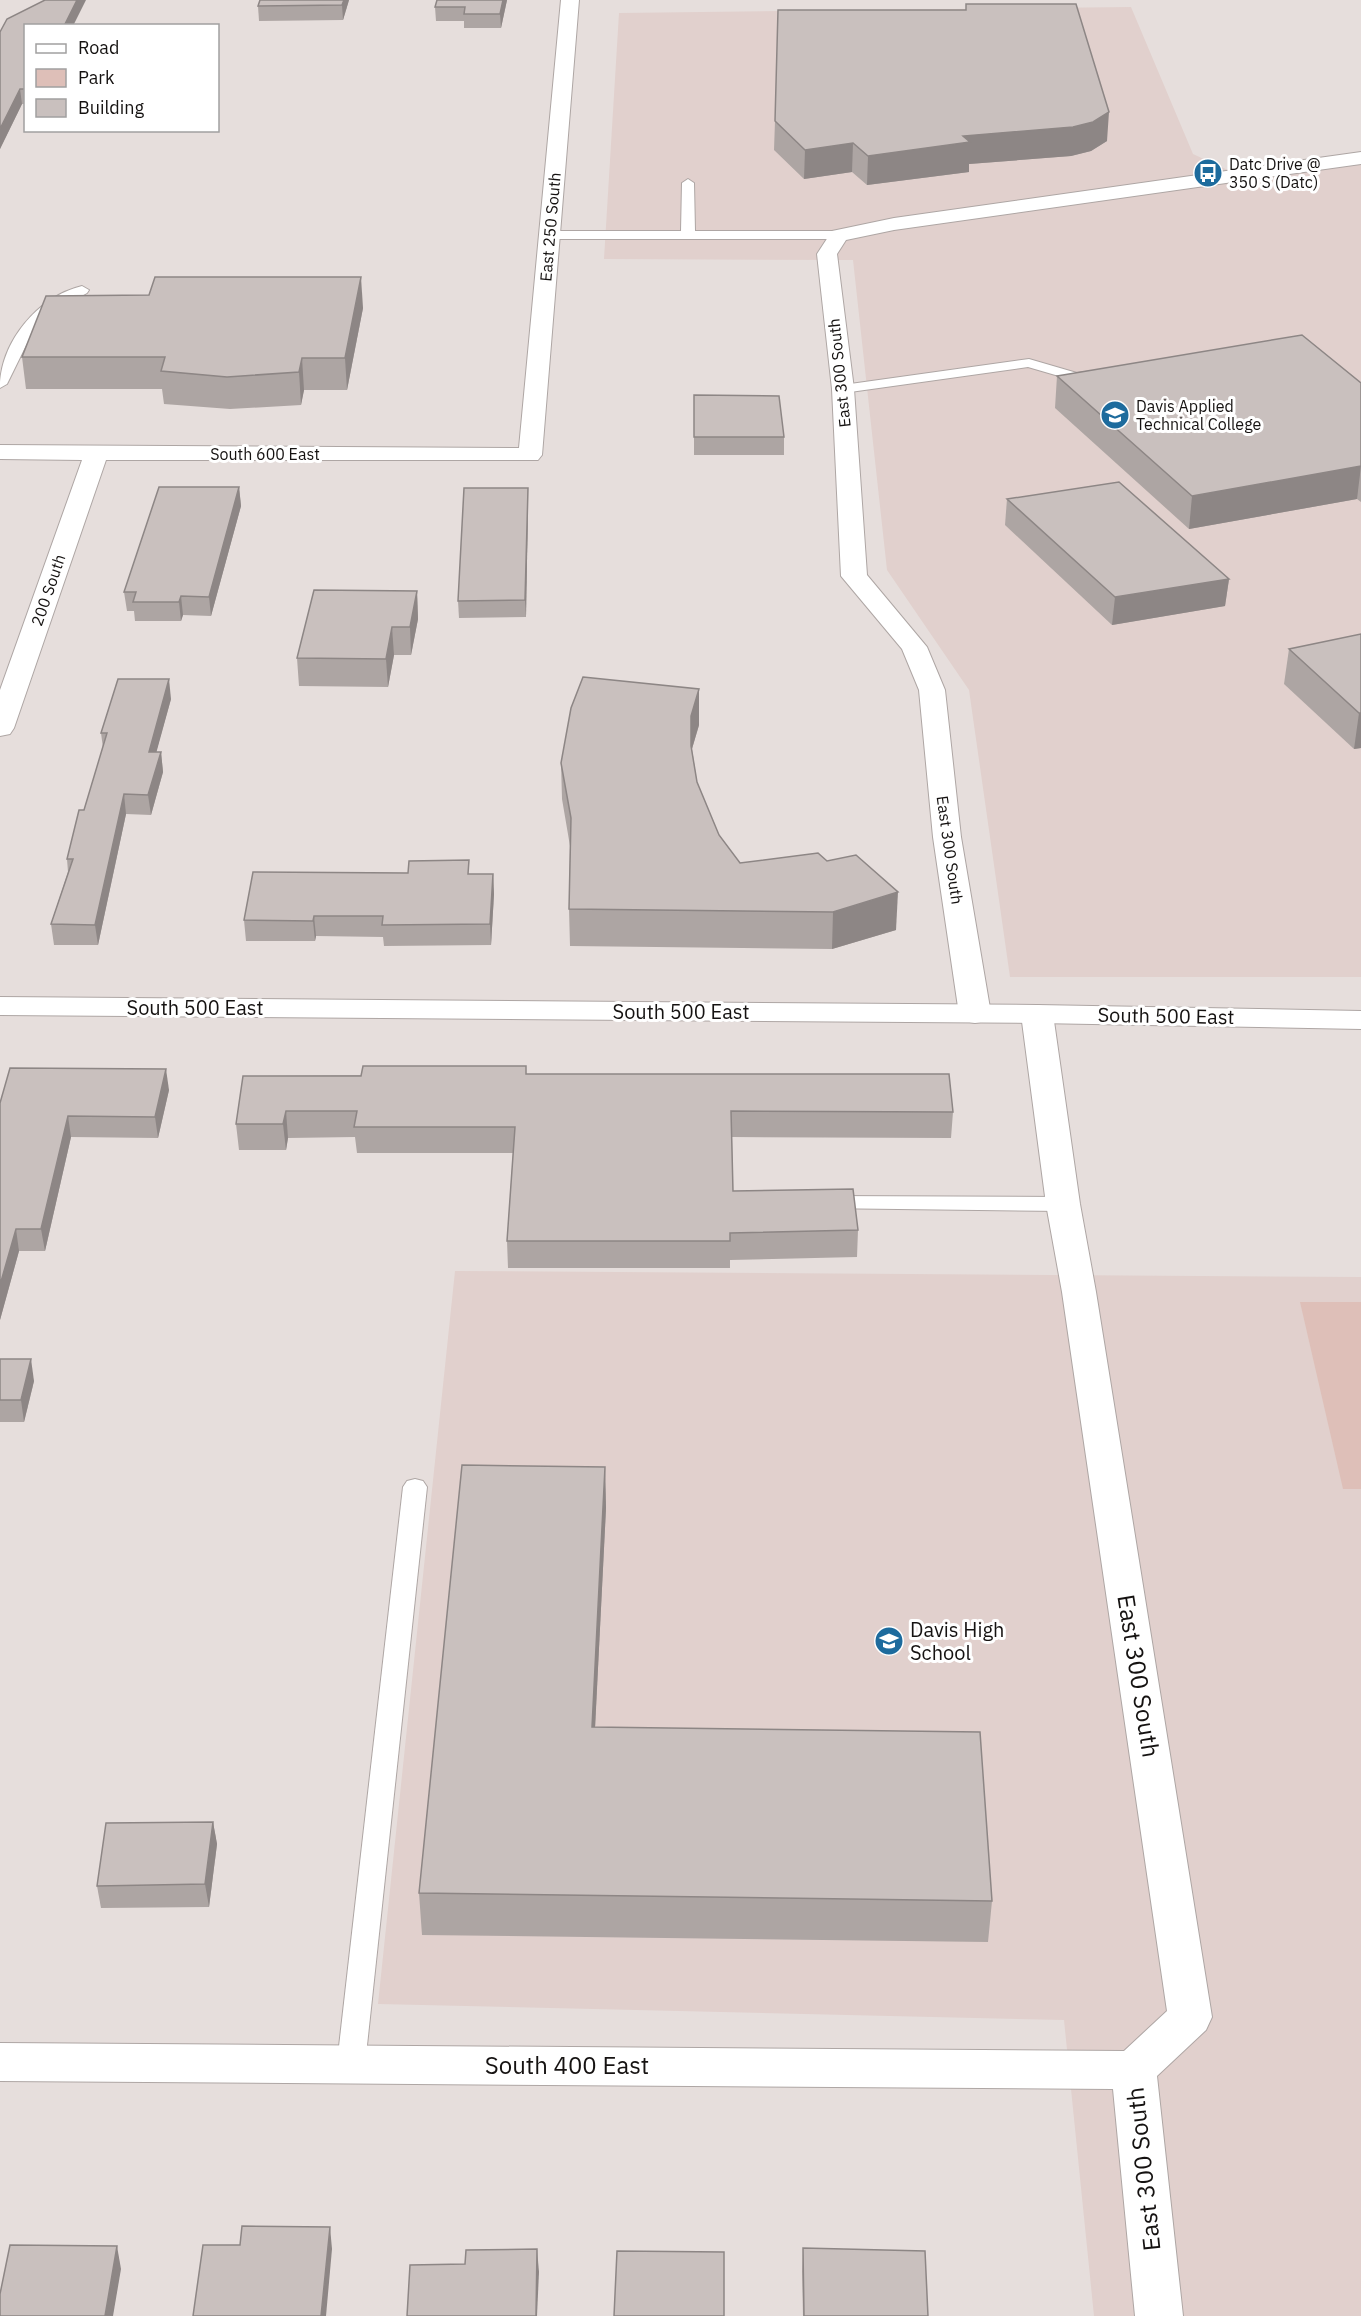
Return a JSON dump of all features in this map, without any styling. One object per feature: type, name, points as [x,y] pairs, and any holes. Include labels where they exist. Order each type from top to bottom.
[{"type":"street","name":"East 250 South","points":[[530,455],[570,0]]},
{"type":"street","points":[[838,235],[912,221],[1361,158]]},
{"type":"street","name":"East 300 South","points":[[838,235],[827,254],[843,389],[854,576],[914,647],[932,690],[947,837],[975,1014]]},
{"type":"street","name":"South 600 East","points":[[0,452],[530,455]]},
{"type":"street","name":"200 South","points":[[0,728],[96,453]]},
{"type":"street","name":"South 500 East","points":[[0,1006],[1037,1014],[1361,1020]]},
{"type":"street","name":"East 300 South","points":[[1037,1014],[1063,1204],[1079,1292],[1190,2017],[1134,2070],[1159,2316]]},
{"type":"street","name":"South 400 East","points":[[0,2062],[1134,2070]]},
{"type":"lane","points":[[688,183],[688,235]]},
{"type":"lane","points":[[550,235],[838,235]]},
{"type":"lane","points":[[0,384],[30,323],[41,313],[82,290]]},
{"type":"lane","points":[[843,389],[1000,365],[1029,363],[1076,377],[1110,372]]},
{"type":"lane","points":[[805,1203],[1063,1204]]},
{"type":"lane","points":[[351,2064],[414,1487]]},
{"type":"shaded area","name":"Davis Applied Technical College","points":[[1131,7],[1193,154],[1245,178],[1361,162],[1361,977],[1010,977],[969,690],[887,570],[853,260],[604,259],[619,13]]},
{"type":"shaded area","name":"Davis High School","points":[[455,1271],[1361,1277],[1361,2316],[1094,2316],[1064,2020],[378,2004]]},
{"type":"green space","points":[[1300,1302],[1361,1302],[1361,1489],[1343,1489]]},
{"type":"building","points":[[45,0],[77,0],[65,24],[24,24],[24,89],[20,89],[0,129],[0,32],[7,19]]},
{"type":"building","points":[[260,0],[344,0],[342,5],[258,6]]},
{"type":"building","points":[[437,0],[503,0],[500,14],[464,14],[465,7],[435,7]]},
{"type":"building","points":[[966,4],[1076,4],[1109,112],[1093,122],[1073,127],[963,136],[970,142],[868,156],[853,143],[805,150],[775,121],[778,10],[966,10]]},
{"type":"building","points":[[155,277],[361,277],[345,358],[302,358],[299,372],[227,377],[161,371],[165,357],[22,357],[46,296],[149,295]]},
{"type":"building","points":[[1302,335],[1361,383],[1361,466],[1192,496],[1057,376]]},
{"type":"building","points":[[694,395],[779,396],[784,437],[694,437]]},
{"type":"building","points":[[1119,482],[1229,579],[1115,597],[1007,499]]},
{"type":"building","points":[[159,487],[239,487],[209,597],[181,596],[179,602],[133,602],[136,592],[124,592]]},
{"type":"building","points":[[464,488],[528,488],[525,600],[458,601]]},
{"type":"building","points":[[314,590],[417,591],[410,627],[392,627],[386,659],[297,658]]},
{"type":"building","points":[[1361,634],[1361,713],[1359,713],[1289,649]]},
{"type":"building","points":[[583,677],[699,689],[691,716],[691,746],[697,782],[719,835],[740,863],[818,853],[827,861],[856,855],[898,892],[833,912],[569,909],[571,818],[561,763],[571,708]]},
{"type":"building","points":[[118,679],[169,679],[149,752],[161,752],[148,795],[124,794],[95,925],[51,924],[73,859],[67,859],[79,810],[84,810],[107,733],[101,733]]},
{"type":"building","points":[[469,860],[468,874],[493,874],[490,924],[382,925],[383,916],[314,916],[313,921],[244,920],[253,872],[408,873],[409,861]]},
{"type":"building","points":[[363,1066],[526,1066],[526,1074],[949,1074],[953,1112],[731,1111],[733,1191],[853,1189],[858,1230],[730,1233],[730,1241],[507,1241],[515,1127],[354,1127],[357,1111],[286,1111],[283,1124],[236,1124],[243,1076],[361,1076]]},
{"type":"building","points":[[10,1068],[166,1069],[155,1117],[68,1116],[41,1229],[16,1229],[0,1285],[0,1103]]},
{"type":"building","points":[[0,1359],[31,1359],[21,1400],[0,1400]]},
{"type":"building","points":[[462,1465],[605,1467],[592,1727],[980,1732],[992,1901],[419,1893]]},
{"type":"building","points":[[213,1822],[205,1884],[97,1886],[106,1823]]},
{"type":"building","points":[[242,2226],[330,2227],[321,2316],[193,2316],[203,2245],[240,2245]]},
{"type":"building","points":[[10,2245],[117,2246],[105,2316],[0,2316],[0,2294]]},
{"type":"building","points":[[803,2248],[925,2251],[928,2316],[804,2316]]},
{"type":"building","points":[[537,2249],[536,2316],[407,2316],[410,2265],[465,2264],[466,2250]]},
{"type":"building","points":[[617,2251],[724,2252],[724,2316],[614,2316]]},
{"type":"place","name":"Datc Drive @ 350 S (Datc)","points":[[1208,173]]},
{"type":"place","name":"Davis Applied Technical College","points":[[1115,415]]},
{"type":"place","name":"Davis High School","points":[[889,1641]]}]
